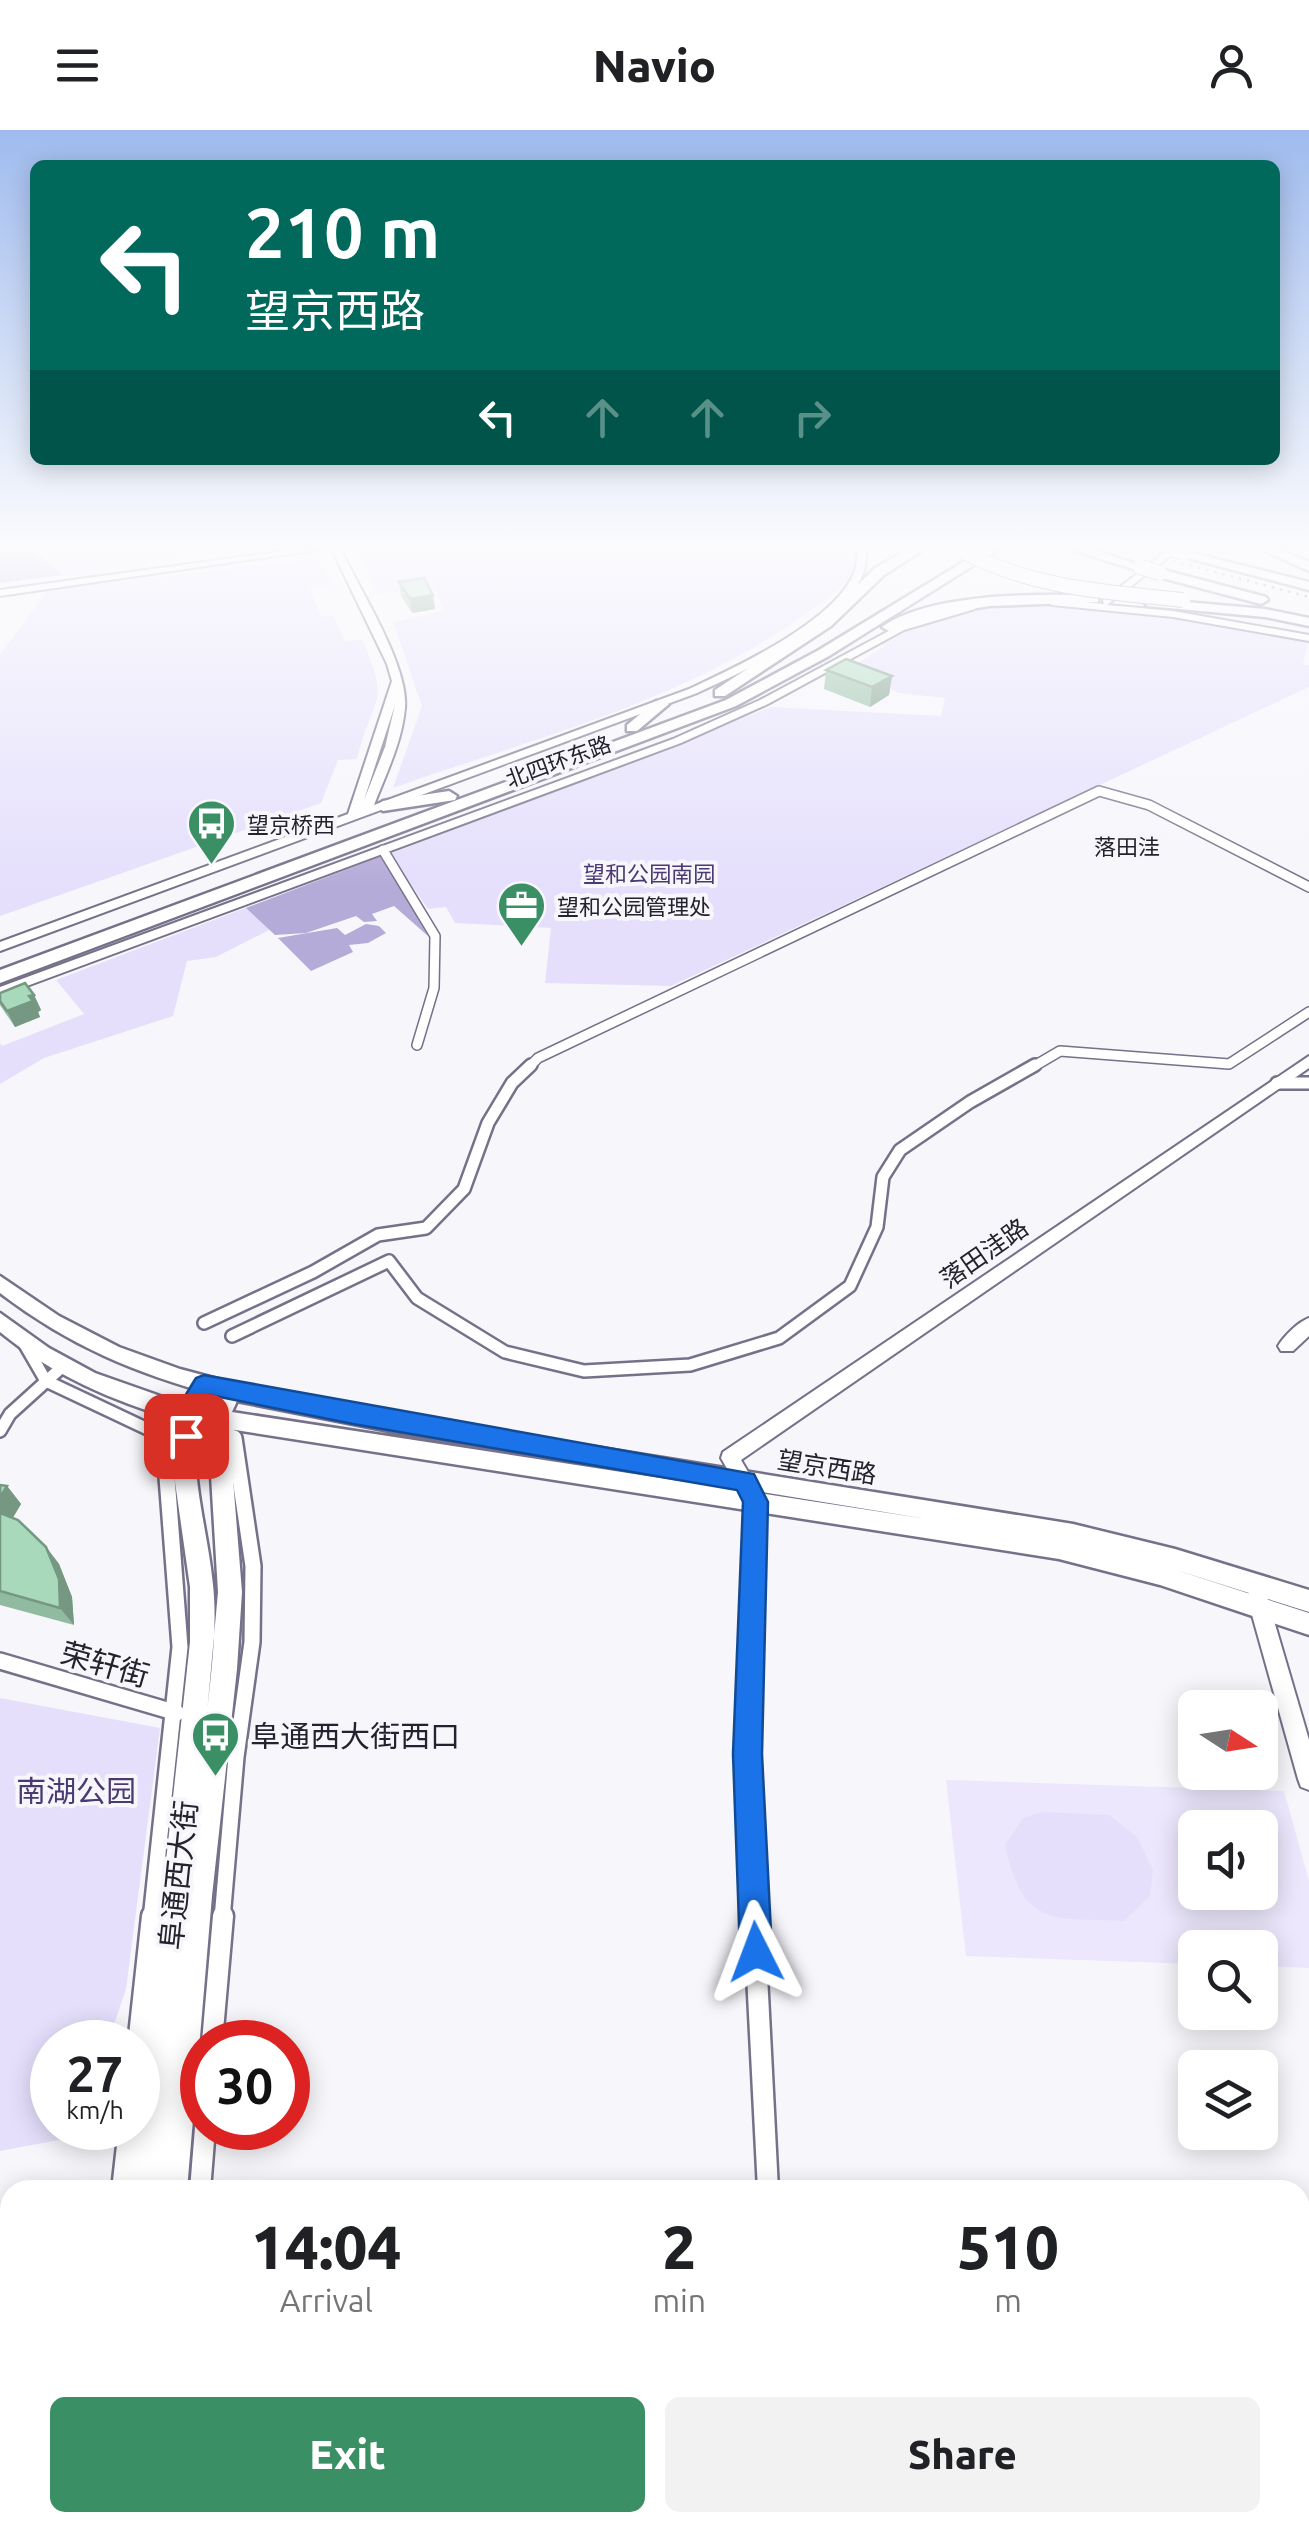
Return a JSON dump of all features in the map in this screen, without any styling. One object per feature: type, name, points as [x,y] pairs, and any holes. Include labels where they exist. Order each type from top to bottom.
[{"type":"highway","points":[[715,696],[767,662]]},
{"type":"highway","name":"北四环东路","points":[[0,961],[632,728],[715,696],[781,662]]},
{"type":"highway","name":"北四环东路","points":[[0,977],[730,703],[807,662]]},
{"type":"highway","points":[[632,728],[661,704]]},
{"type":"highway","points":[[581,760],[677,741]]},
{"type":"highway","points":[[384,806],[448,796]]},
{"type":"main road","name":"望京西路","points":[[0,1283],[24,1304],[89,1342],[204,1384],[750,1491]]},
{"type":"main road","name":"望京西路","points":[[0,1321],[54,1374],[188,1414],[1042,1528],[1180,1560],[1309,1624]]},
{"type":"main road","name":"阜通西大街","points":[[147,2180],[184,1713],[202,1642],[202,1586],[174,1443],[204,1384]]},
{"type":"main road","points":[[218,1418],[232,1391]]},
{"type":"main road","name":"阜通西大街","points":[[173,2180],[198,1896],[226,1668],[230,1592],[218,1418]]},
{"type":"main road","name":"望京西路","points":[[1257,1595],[1309,1601]]},
{"type":"street","points":[[359,815],[400,713],[401,692],[391,662]]},
{"type":"street","name":"北四环东路","points":[[0,947],[661,704],[749,662]]},
{"type":"street","name":"北四环东路","points":[[0,992],[677,741],[764,702],[837,662]]},
{"type":"street","points":[[204,1323],[313,1272],[378,1235],[426,1228],[464,1189],[488,1123],[512,1083],[538,1058],[1099,791],[1148,806],[1309,887]]},
{"type":"street","points":[[383,850],[435,936],[434,988],[417,1045]]},
{"type":"street","points":[[232,1336],[389,1262],[417,1298],[504,1352],[584,1370],[690,1364],[779,1338],[850,1286],[877,1227],[883,1177],[900,1150],[970,1102],[1060,1051],[1229,1064],[1309,1012]]},
{"type":"street","name":"落田洼路","points":[[750,1491],[730,1458],[1309,1062]]},
{"type":"street","points":[[1277,1083],[1309,1083]]},
{"type":"street","points":[[1287,1346],[1309,1325]]},
{"type":"street","points":[[0,1430],[10,1414],[54,1374],[174,1443]]},
{"type":"street","points":[[214,2020],[236,1756],[252,1642],[253,1585],[236,1440],[218,1418]]},
{"type":"street","points":[[750,1491],[748,1793],[767,2180]]},
{"type":"street","points":[[1257,1595],[1309,1779]]},
{"type":"street","name":"荣轩街","points":[[0,1661],[184,1713]]},
{"type":"street","points":[[141,2020],[184,1713]]},
{"type":"street","points":[[123,2180],[127,2150]]},
{"type":"street","points":[[201,2180],[203,2150]]},
{"type":"shaded area","points":[[382,856],[428,936],[394,906],[372,914],[377,921],[364,922],[356,916],[306,933],[275,935],[246,908]]},
{"type":"shaded area","points":[[366,924],[379,926],[386,933],[368,943],[349,945],[353,952],[311,971],[278,938],[337,928],[345,935]]},
{"type":"shaded area","points":[[946,1780],[1284,1791],[1309,1881],[1309,1968],[1278,1967],[1278,1930],[1178,1930],[1178,1963],[966,1956]]},
{"type":"green space","points":[[0,662],[371,662],[378,690],[357,759],[338,760],[321,803],[0,916]]},
{"type":"green space","points":[[407,662],[726,662],[608,715],[393,788],[422,706]]},
{"type":"green space","name":"望和公园南园","points":[[860,662],[1303,662],[1309,665],[1309,687],[671,986],[545,983],[551,928],[455,923],[446,907],[428,909],[390,854],[771,707],[941,716],[945,698],[899,693],[849,669]]},
{"type":"green space","points":[[382,856],[400,887],[269,930],[216,957],[187,961],[173,1016],[44,1058],[0,1084],[0,1043],[2,1046],[84,1014],[56,980]]},
{"type":"green space","name":"南湖公园","points":[[0,1698],[160,1728],[126,1989],[115,2020],[30,2020],[30,2145],[0,2151]]},
{"type":"green space","points":[[1042,1812],[1109,1815],[1137,1837],[1153,1870],[1150,1896],[1124,1921],[1059,1917],[1031,1904],[1012,1872],[1005,1845],[1023,1818]]},
{"type":"building","points":[[840,662],[854,662],[892,676],[872,687],[826,670]]},
{"type":"building","points":[[25,983],[34,995],[29,996],[33,1001],[7,1011],[0,993]]},
{"type":"building","points":[[0,1513],[18,1520],[46,1547],[59,1579],[60,1608],[0,1591]]},
{"type":"place","name":"望京桥西","points":[[212,866]]},
{"type":"place","name":"望和公园管理处","points":[[522,948]]},
{"type":"place","name":"阜通西大街西口","points":[[215,1778]]},
{"type":"district","name":"落田洼","points":[[1127,846]]},
{"type":"route","points":[[186,1436],[188,1414],[204,1384],[353,1414],[745,1481],[756,1502],[747,1754],[756,1952]]}]
